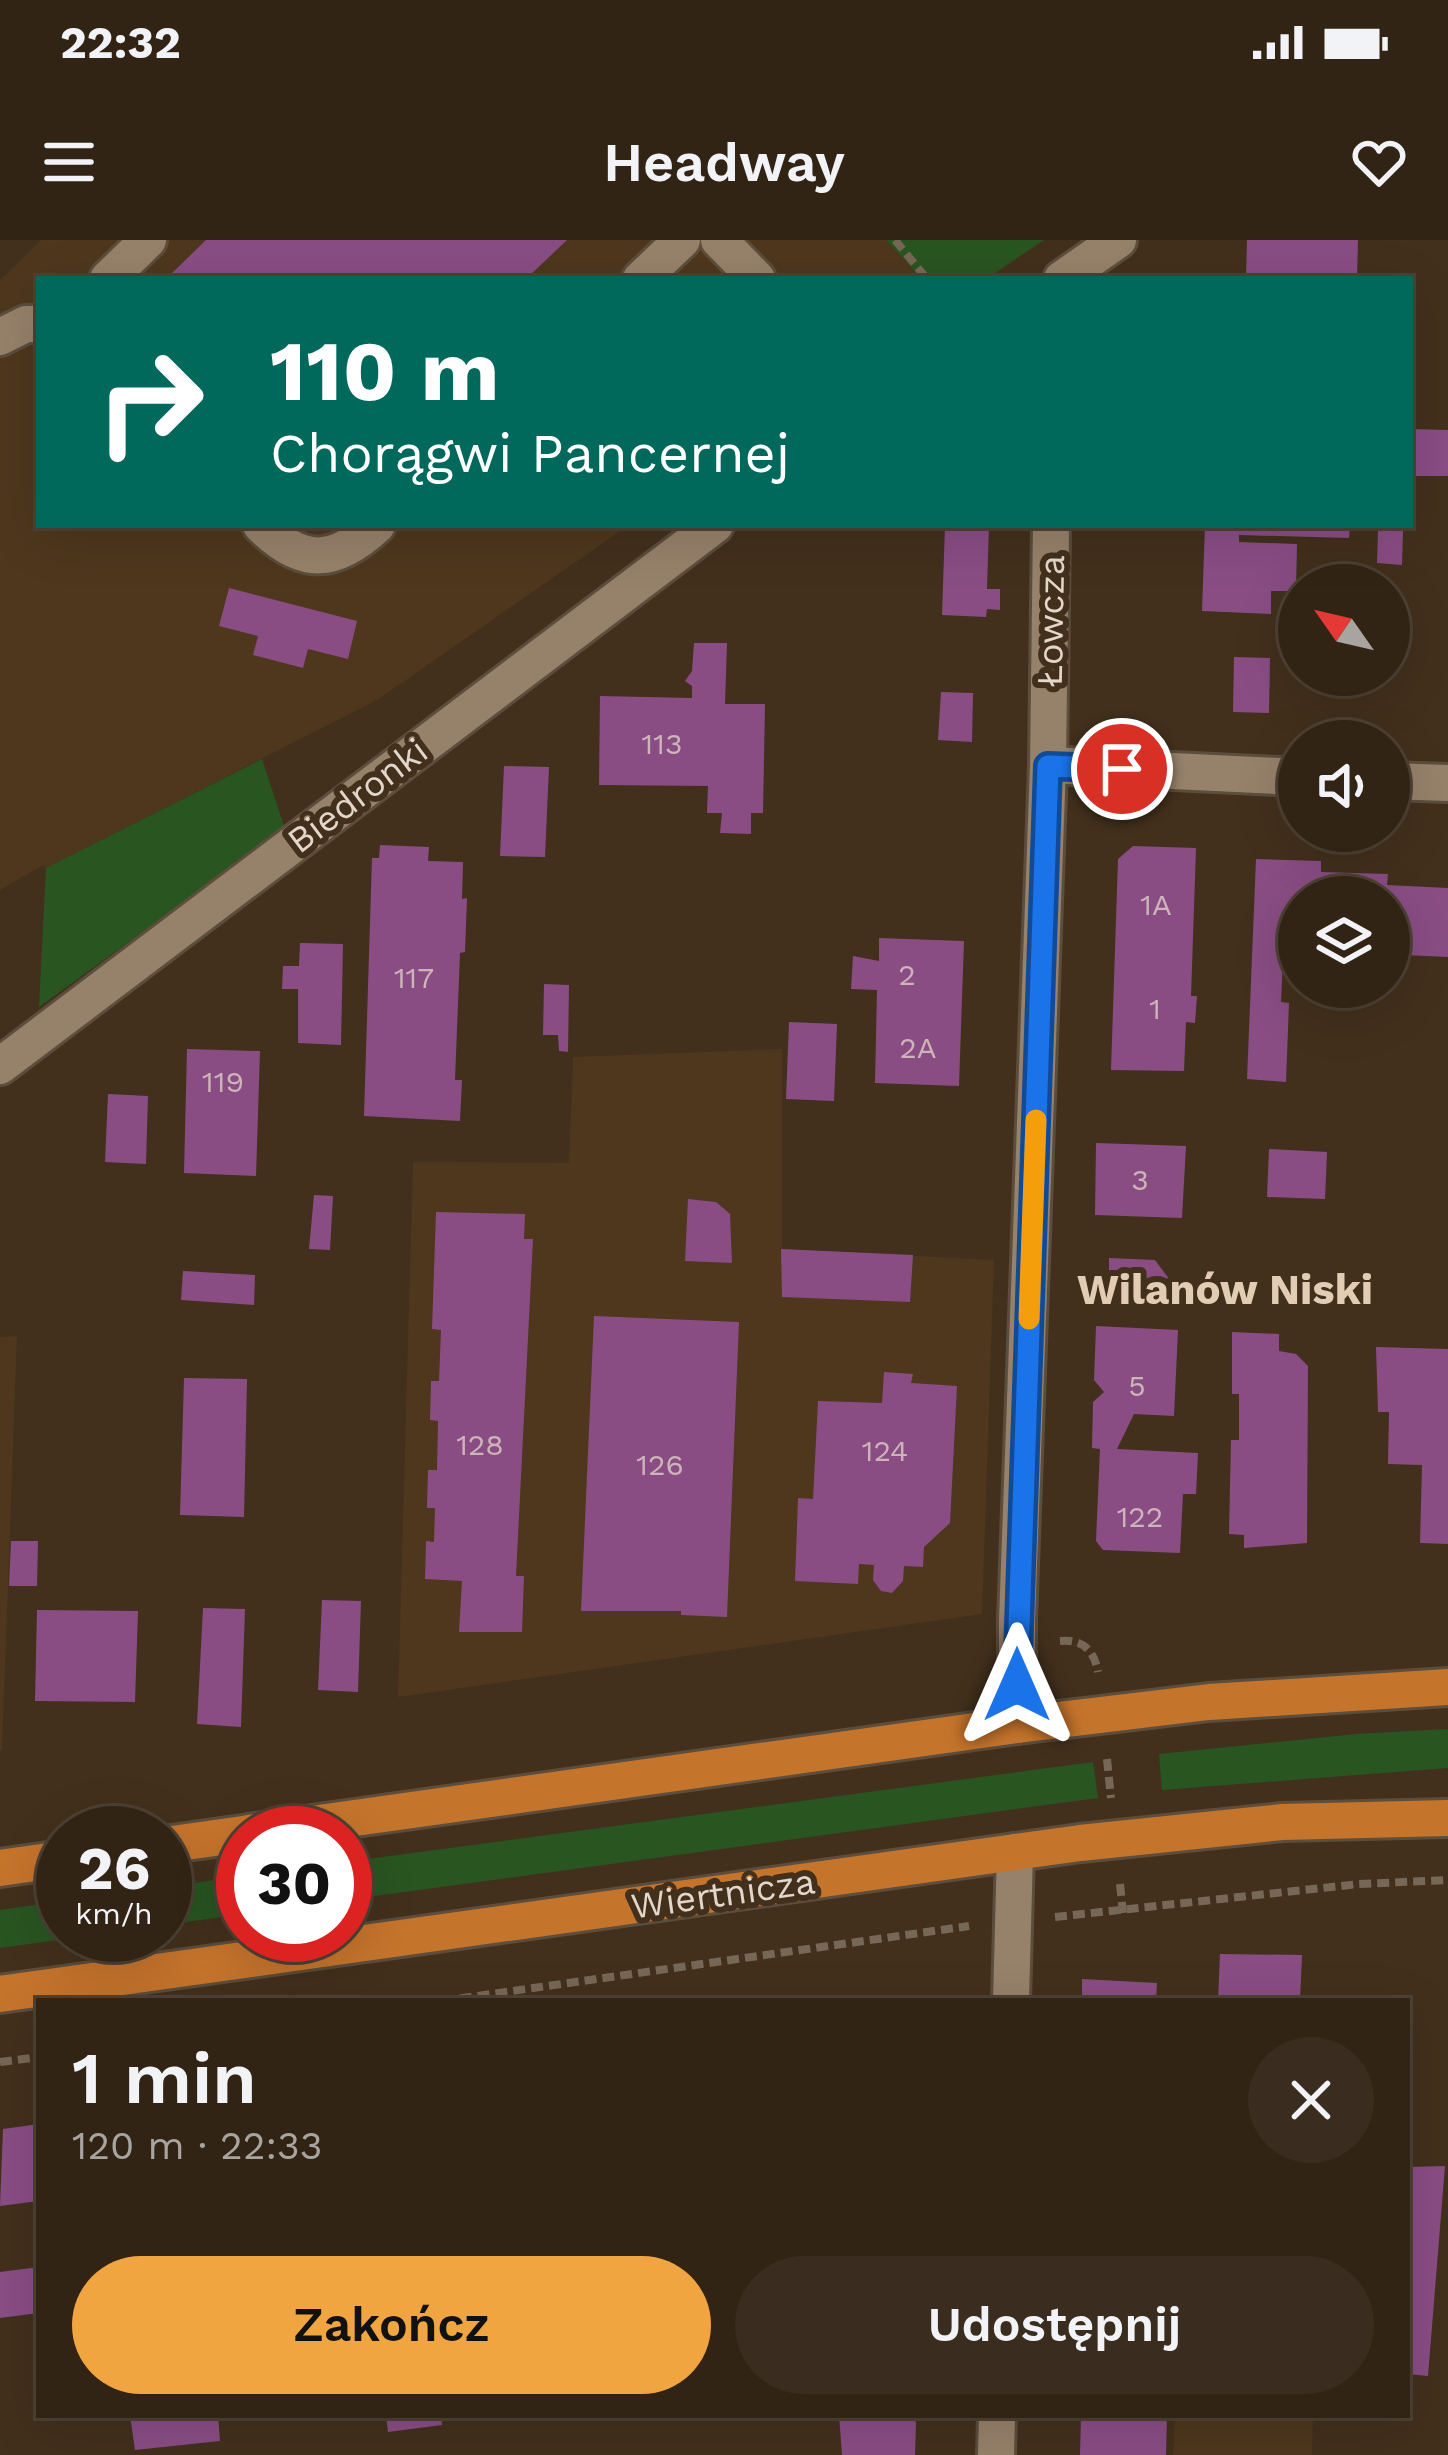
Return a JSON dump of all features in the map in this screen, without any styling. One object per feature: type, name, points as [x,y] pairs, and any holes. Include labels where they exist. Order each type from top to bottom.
[{"type":"main road","points":[[372,1815],[1209,1702],[1448,1687]]},
{"type":"main road","name":"Wiertnicza","points":[[0,1994],[1015,1852],[1282,1822],[1448,1818]]},
{"type":"main road","points":[[0,1868],[36,1863]]},
{"type":"street","points":[[111,276],[148,240]]},
{"type":"street","points":[[643,276],[682,240]]},
{"type":"street","points":[[719,240],[754,276]]},
{"type":"street","points":[[1066,276],[1118,240]]},
{"type":"street","points":[[0,337],[36,324]]},
{"type":"street","points":[[265,528],[296,553],[326,557],[352,546],[373,528]]},
{"type":"street","name":"Biedronki","points":[[0,1066],[711,528]]},
{"type":"street","name":"Łowcza","points":[[1017,1725],[1048,766],[1051,528]]},
{"type":"street","points":[[1048,766],[1278,776]]},
{"type":"street","points":[[1410,782],[1448,783]]},
{"type":"street","points":[[1011,1998],[1015,1852]]},
{"type":"street","points":[[996,2455],[997,2418]]},
{"type":"path","points":[[895,240],[925,276]]},
{"type":"path","points":[[1053,1641],[1068,1640],[1089,1648],[1098,1673]]},
{"type":"path","points":[[1107,1758],[1111,1797]]},
{"type":"path","points":[[1044,1917],[1359,1884],[1448,1880]]},
{"type":"path","points":[[1120,1884],[1123,1912]]},
{"type":"path","points":[[463,1998],[974,1925]]},
{"type":"path","points":[[0,2062],[36,2057]]},
{"type":"shaded area","points":[[41,240],[886,240],[919,276],[36,276],[36,528],[625,528],[377,700],[0,890],[0,280]]},
{"type":"shaded area","points":[[782,1049],[782,1249],[994,1260],[982,1614],[398,1697],[413,1162],[569,1163],[573,1057]]},
{"type":"shaded area","points":[[17,1336],[2,1750],[0,1751],[0,1337]]},
{"type":"shaded area","points":[[1175,2418],[1313,2418],[1312,2455],[1173,2455]]},
{"type":"green space","points":[[886,240],[1044,240],[990,276],[919,276]]},
{"type":"green space","points":[[262,759],[285,829],[39,1007],[46,868]]},
{"type":"green space","points":[[1448,1729],[1448,1768],[1162,1790],[1159,1754]]},
{"type":"green space","points":[[1093,1762],[1098,1798],[372,1896],[372,1858]]},
{"type":"green space","points":[[216,1880],[216,1918],[192,1921],[192,1883]]},
{"type":"green space","points":[[36,1905],[36,1943],[0,1948],[0,1910]]},
{"type":"building","points":[[206,240],[567,240],[529,276],[169,276]]},
{"type":"building","points":[[1247,240],[1358,240],[1357,276],[1246,276]]},
{"type":"building","points":[[1413,429],[1448,430],[1448,476],[1413,476]]},
{"type":"building","points":[[945,528],[989,528],[987,589],[1000,589],[1000,610],[987,609],[986,617],[942,615]]},
{"type":"building","points":[[1205,528],[1350,528],[1349,538],[1239,535],[1239,542],[1297,544],[1297,564],[1278,564],[1278,591],[1271,591],[1271,614],[1202,611]]},
{"type":"building","points":[[1378,530],[1403,531],[1402,564],[1377,563]]},
{"type":"building","points":[[229,588],[357,621],[348,659],[308,649],[303,668],[253,655],[258,636],[219,626]]},
{"type":"building","points":[[694,643],[727,643],[725,704],[765,704],[763,813],[751,813],[751,834],[720,833],[722,813],[707,813],[708,786],[599,785],[600,696],[692,698],[692,686],[685,681],[692,671]]},
{"type":"building","points":[[1234,657],[1270,658],[1269,713],[1233,712]]},
{"type":"building","points":[[941,692],[973,693],[972,742],[938,740]]},
{"type":"building","points":[[504,766],[549,767],[545,857],[500,856]]},
{"type":"building","points":[[380,845],[429,847],[428,861],[463,862],[462,899],[467,898],[455,1080],[462,1080],[460,1121],[364,1116],[372,858],[379,858]]},
{"type":"building","points":[[1133,846],[1196,848],[1191,996],[1197,996],[1195,1023],[1186,1022],[1184,1071],[1111,1070],[1118,859]]},
{"type":"building","points":[[1256,859],[1321,861],[1321,872],[1388,874],[1278,876],[1278,1008],[1289,1008],[1286,1082],[1247,1079]]},
{"type":"building","points":[[1410,886],[1448,888],[1448,957],[1410,955]]},
{"type":"building","points":[[879,938],[964,941],[959,1086],[875,1083],[877,990],[851,989],[853,956],[879,961]]},
{"type":"building","points":[[300,943],[343,944],[341,1045],[298,1043],[298,989],[282,989],[283,966],[299,966]]},
{"type":"building","points":[[544,984],[569,985],[568,1052],[559,1051],[558,1035],[543,1035]]},
{"type":"building","points":[[789,1022],[837,1024],[834,1101],[786,1099]]},
{"type":"building","points":[[187,1049],[260,1051],[256,1176],[184,1173]]},
{"type":"building","points":[[108,1094],[148,1096],[146,1164],[105,1162]]},
{"type":"building","points":[[1096,1143],[1186,1146],[1182,1218],[1095,1215]]},
{"type":"building","points":[[1269,1149],[1327,1152],[1325,1199],[1267,1197]]},
{"type":"building","points":[[314,1195],[333,1196],[330,1250],[309,1249]]},
{"type":"building","points":[[688,1199],[716,1202],[730,1214],[732,1263],[685,1261]]},
{"type":"building","points":[[436,1212],[525,1214],[524,1239],[533,1239],[516,1576],[524,1576],[522,1632],[459,1632],[462,1581],[425,1579],[426,1541],[434,1542],[435,1508],[427,1508],[428,1470],[437,1470],[438,1421],[430,1420],[431,1381],[439,1381],[441,1330],[432,1329]]},
{"type":"building","points":[[781,1249],[913,1255],[910,1302],[782,1297]]},
{"type":"building","points":[[1109,1258],[1155,1260],[1178,1291],[1109,1290]]},
{"type":"building","points":[[183,1271],[255,1275],[254,1305],[181,1300]]},
{"type":"building","points":[[594,1316],[739,1322],[727,1617],[681,1615],[681,1611],[581,1611]]},
{"type":"building","points":[[1096,1326],[1178,1330],[1174,1416],[1134,1414],[1117,1449],[1198,1453],[1196,1494],[1183,1494],[1180,1553],[1103,1550],[1096,1541],[1100,1449],[1092,1448],[1093,1402],[1104,1392],[1094,1380]]},
{"type":"building","points":[[1232,1332],[1279,1334],[1279,1351],[1296,1354],[1308,1366],[1307,1543],[1244,1548],[1244,1535],[1229,1534],[1231,1440],[1239,1440],[1239,1394],[1232,1394]]},
{"type":"building","points":[[1376,1347],[1448,1349],[1448,1544],[1420,1543],[1422,1465],[1388,1464],[1389,1412],[1378,1412]]},
{"type":"building","points":[[884,1372],[913,1374],[911,1383],[957,1386],[950,1523],[924,1547],[923,1567],[904,1566],[903,1581],[892,1593],[881,1591],[873,1580],[874,1565],[859,1564],[858,1584],[795,1581],[798,1498],[813,1499],[818,1401],[882,1403]]},
{"type":"building","points":[[184,1378],[247,1379],[244,1517],[180,1515]]},
{"type":"building","points":[[11,1541],[38,1541],[37,1586],[9,1586]]},
{"type":"building","points":[[322,1600],[361,1601],[358,1692],[318,1690]]},
{"type":"building","points":[[203,1608],[245,1609],[241,1727],[197,1724]]},
{"type":"building","points":[[37,1610],[138,1611],[135,1702],[35,1701]]},
{"type":"building","points":[[1220,1954],[1302,1955],[1300,1998],[1218,1998]]},
{"type":"building","points":[[1082,1979],[1157,1983],[1156,1998],[1082,1998]]},
{"type":"building","points":[[36,2124],[36,2201],[0,2206],[3,2129]]},
{"type":"building","points":[[1445,2166],[1428,2376],[1410,2374],[1410,2167]]},
{"type":"building","points":[[36,2267],[36,2313],[0,2318],[0,2272]]},
{"type":"building","points":[[130,2418],[218,2418],[220,2441],[135,2450]]},
{"type":"building","points":[[386,2418],[441,2418],[442,2425],[388,2432]]},
{"type":"building","points":[[839,2418],[914,2418],[915,2455],[842,2455]]},
{"type":"building","points":[[1081,2418],[1167,2418],[1166,2455],[1080,2455]]},
{"type":"slow traffic","points":[[1029,1319],[1036,1120]]},
{"type":"district","name":"Wilanów Niski","points":[[1225,1289]]},
{"type":"route","points":[[1017,1685],[1048,766],[1122,769]]}]
